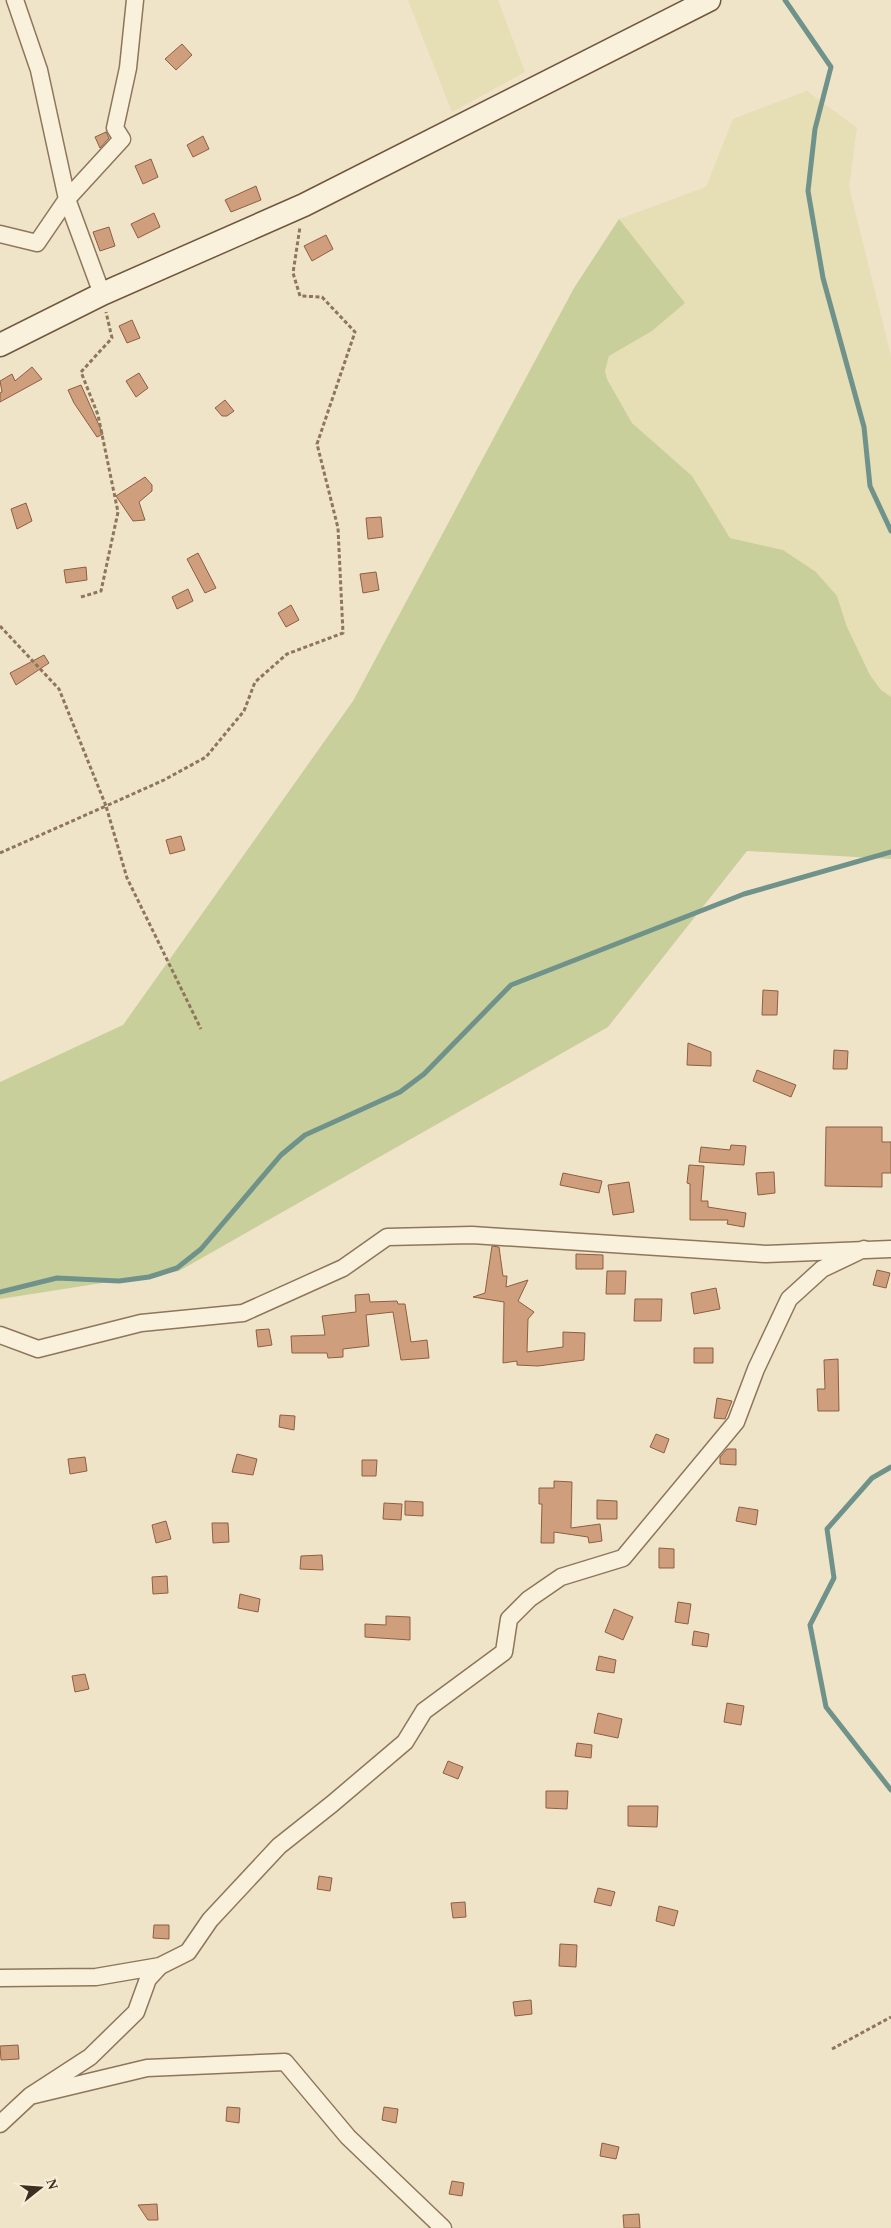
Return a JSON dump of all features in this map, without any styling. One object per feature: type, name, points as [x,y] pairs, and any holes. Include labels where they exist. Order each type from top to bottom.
[{"type":"main road","points":[[0,345],[102,294],[304,204],[708,0]]},
{"type":"street","points":[[15,0],[39,70],[67,199],[102,294]]},
{"type":"street","points":[[0,234],[37,243],[67,199],[122,140],[115,128],[128,68],[135,0]]},
{"type":"street","points":[[0,1335],[38,1349],[141,1323],[243,1313],[343,1268],[387,1237],[472,1234],[766,1254],[891,1249]]},
{"type":"street","points":[[0,1978],[96,1977],[160,1966],[188,1952],[210,1920],[279,1846],[405,1742],[424,1711],[504,1652],[509,1619],[529,1599],[561,1577],[623,1558],[736,1422],[756,1369],[789,1299],[822,1269],[864,1249]]},
{"type":"street","points":[[0,2124],[30,2096],[90,2057],[136,2012],[148,1979],[160,1966]]},
{"type":"street","points":[[30,2096],[147,2068],[285,2062],[348,2137],[443,2228]]},
{"type":"path","points":[[0,853],[164,780],[206,756],[244,711],[255,682],[287,654],[343,633],[338,528],[317,444],[355,332],[322,297],[300,296],[293,273],[304,204]]},
{"type":"path","points":[[81,597],[101,591],[118,512],[98,415],[81,372],[112,338],[102,294]]},
{"type":"path","points":[[0,626],[59,689],[106,806],[127,878],[201,1029]]},
{"type":"path","points":[[832,2049],[891,2018]]},
{"type":"shaded area","points":[[408,0],[498,0],[525,72],[452,112]]},
{"type":"shaded area","points":[[807,91],[857,128],[849,187],[891,356],[891,697],[881,690],[870,675],[847,627],[837,596],[816,572],[783,550],[730,538],[691,476],[632,423],[607,379],[605,371],[609,356],[652,331],[685,303],[619,219],[706,187],[733,119]]},
{"type":"green space","points":[[619,219],[685,303],[652,331],[609,356],[605,371],[607,379],[632,423],[692,476],[730,538],[783,550],[816,572],[837,596],[847,627],[870,675],[881,690],[891,697],[891,859],[747,851],[608,1027],[179,1271],[0,1299],[0,1082],[123,1025],[353,701],[574,288]]},
{"type":"building","points":[[182,44],[192,55],[176,70],[165,59]]},
{"type":"building","points":[[106,132],[109,138],[100,148],[95,137]]},
{"type":"building","points":[[203,136],[209,149],[193,157],[187,145]]},
{"type":"building","points":[[151,159],[158,177],[143,184],[135,166]]},
{"type":"building","points":[[256,186],[261,200],[231,212],[225,200]]},
{"type":"building","points":[[154,213],[160,227],[138,238],[131,224]]},
{"type":"building","points":[[109,227],[115,246],[100,251],[93,232]]},
{"type":"building","points":[[326,235],[333,249],[312,261],[304,246]]},
{"type":"building","points":[[132,320],[140,338],[127,343],[119,326]]},
{"type":"building","points":[[32,367],[42,379],[0,402],[0,393],[2,392],[0,381],[12,374],[15,381]]},
{"type":"building","points":[[139,373],[148,388],[136,397],[126,381]]},
{"type":"building","points":[[81,385],[103,434],[97,437],[74,403],[68,390]]},
{"type":"building","points":[[225,400],[234,411],[227,416],[222,416],[215,408]]},
{"type":"building","points":[[145,477],[152,485],[152,491],[139,502],[145,520],[133,521],[116,496]]},
{"type":"building","points":[[26,503],[32,521],[17,529],[11,509]]},
{"type":"building","points":[[381,517],[383,537],[368,539],[366,518]]},
{"type":"building","points":[[198,553],[216,588],[205,593],[187,559]]},
{"type":"building","points":[[86,567],[87,580],[66,583],[64,570]]},
{"type":"building","points":[[376,572],[379,590],[363,593],[360,574]]},
{"type":"building","points":[[188,589],[193,601],[177,609],[172,597]]},
{"type":"building","points":[[291,605],[299,620],[286,627],[278,613]]},
{"type":"building","points":[[44,655],[49,663],[16,685],[10,673]]},
{"type":"building","points":[[181,836],[185,850],[170,854],[166,840]]},
{"type":"building","points":[[763,990],[778,991],[777,1015],[762,1015]]},
{"type":"building","points":[[688,1043],[711,1052],[711,1066],[687,1065]]},
{"type":"building","points":[[834,1050],[848,1051],[847,1069],[833,1069]]},
{"type":"building","points":[[757,1070],[796,1085],[791,1097],[753,1081]]},
{"type":"building","points":[[826,1127],[882,1127],[882,1142],[891,1142],[891,1173],[882,1173],[882,1187],[825,1186]]},
{"type":"building","points":[[731,1145],[746,1146],[744,1165],[699,1162],[701,1147],[730,1150]]},
{"type":"building","points":[[689,1165],[704,1166],[701,1201],[708,1201],[708,1207],[746,1213],[744,1227],[727,1224],[728,1220],[690,1220],[690,1184],[687,1183]]},
{"type":"building","points":[[774,1172],[775,1193],[758,1195],[756,1173]]},
{"type":"building","points":[[563,1173],[602,1181],[599,1193],[560,1185]]},
{"type":"building","points":[[629,1182],[634,1212],[613,1215],[608,1185]]},
{"type":"building","points":[[492,1246],[499,1247],[503,1276],[507,1276],[506,1287],[528,1280],[518,1301],[534,1312],[528,1319],[527,1352],[563,1347],[563,1332],[585,1333],[584,1360],[538,1366],[517,1365],[517,1361],[503,1363],[504,1302],[473,1297],[485,1293]]},
{"type":"building","points":[[576,1254],[603,1255],[603,1269],[576,1269]]},
{"type":"building","points":[[877,1270],[890,1273],[886,1288],[873,1285]]},
{"type":"building","points":[[607,1271],[626,1271],[625,1294],[606,1294]]},
{"type":"building","points":[[716,1288],[720,1309],[694,1314],[691,1293]]},
{"type":"building","points":[[369,1294],[370,1302],[397,1301],[398,1304],[405,1304],[411,1342],[427,1340],[429,1358],[401,1360],[393,1312],[366,1315],[369,1346],[343,1349],[343,1357],[328,1358],[327,1353],[292,1353],[291,1336],[325,1335],[322,1316],[356,1312],[355,1295]]},
{"type":"building","points":[[635,1299],[662,1299],[661,1321],[634,1321]]},
{"type":"building","points":[[269,1329],[272,1345],[258,1347],[256,1330]]},
{"type":"building","points":[[694,1348],[713,1348],[713,1363],[694,1363]]},
{"type":"building","points":[[838,1359],[839,1411],[818,1411],[817,1389],[825,1389],[824,1360]]},
{"type":"building","points":[[717,1398],[732,1401],[725,1419],[714,1418]]},
{"type":"building","points":[[280,1415],[295,1416],[294,1430],[279,1427]]},
{"type":"building","points":[[656,1434],[669,1439],[664,1453],[650,1447]]},
{"type":"building","points":[[727,1449],[736,1449],[736,1465],[720,1464],[720,1457]]},
{"type":"building","points":[[237,1454],[257,1459],[253,1475],[232,1472]]},
{"type":"building","points":[[85,1457],[87,1471],[70,1474],[68,1459]]},
{"type":"building","points":[[362,1460],[377,1460],[376,1476],[362,1476]]},
{"type":"building","points":[[554,1481],[572,1482],[571,1528],[600,1524],[602,1541],[589,1543],[588,1537],[554,1532],[554,1543],[541,1543],[542,1504],[539,1504],[539,1488],[554,1488]]},
{"type":"building","points":[[597,1500],[617,1501],[617,1519],[597,1519]]},
{"type":"building","points":[[405,1501],[423,1502],[423,1516],[405,1515]]},
{"type":"building","points":[[384,1503],[402,1504],[401,1520],[383,1519]]},
{"type":"building","points":[[739,1507],[758,1510],[756,1525],[736,1521]]},
{"type":"building","points":[[166,1521],[171,1539],[156,1543],[152,1525]]},
{"type":"building","points":[[212,1523],[228,1523],[229,1542],[213,1543]]},
{"type":"building","points":[[659,1548],[674,1549],[674,1568],[659,1568]]},
{"type":"building","points":[[322,1555],[323,1570],[300,1569],[301,1556]]},
{"type":"building","points":[[167,1576],[168,1593],[153,1594],[152,1577]]},
{"type":"building","points":[[240,1594],[260,1599],[258,1612],[238,1608]]},
{"type":"building","points":[[678,1602],[691,1604],[688,1624],[675,1622]]},
{"type":"building","points":[[614,1609],[633,1617],[623,1640],[605,1632]]},
{"type":"building","points":[[386,1616],[410,1617],[410,1640],[365,1637],[365,1624],[386,1625]]},
{"type":"building","points":[[694,1631],[709,1634],[707,1647],[692,1645]]},
{"type":"building","points":[[599,1656],[616,1660],[614,1673],[596,1670]]},
{"type":"building","points":[[85,1674],[89,1689],[75,1692],[72,1676]]},
{"type":"building","points":[[727,1703],[744,1706],[741,1725],[724,1722]]},
{"type":"building","points":[[598,1713],[622,1719],[618,1738],[594,1733]]},
{"type":"building","points":[[577,1743],[592,1745],[591,1758],[575,1756]]},
{"type":"building","points":[[448,1761],[463,1767],[458,1779],[443,1773]]},
{"type":"building","points":[[546,1791],[568,1791],[567,1809],[546,1808]]},
{"type":"building","points":[[628,1806],[658,1806],[657,1827],[628,1826]]},
{"type":"building","points":[[319,1876],[332,1878],[330,1891],[317,1889]]},
{"type":"building","points":[[598,1888],[615,1892],[611,1906],[594,1902]]},
{"type":"building","points":[[465,1902],[466,1917],[453,1918],[451,1903]]},
{"type":"building","points":[[659,1906],[678,1911],[674,1926],[656,1921]]},
{"type":"building","points":[[154,1925],[169,1925],[169,1939],[153,1938]]},
{"type":"building","points":[[560,1944],[577,1945],[576,1967],[559,1966]]},
{"type":"building","points":[[531,2000],[532,2014],[515,2016],[513,2002]]},
{"type":"building","points":[[18,2045],[19,2059],[1,2060],[0,2046]]},
{"type":"building","points":[[227,2107],[240,2108],[239,2123],[226,2121]]},
{"type":"building","points":[[384,2107],[398,2109],[396,2123],[382,2120]]},
{"type":"building","points":[[602,2143],[619,2147],[616,2159],[600,2156]]},
{"type":"building","points":[[452,2181],[464,2183],[462,2196],[449,2194]]},
{"type":"building","points":[[157,2204],[158,2220],[148,2220],[138,2205]]},
{"type":"building","points":[[639,2214],[640,2228],[624,2228],[623,2215]]},
{"type":"waterway","points":[[785,0],[831,67],[815,129],[808,191],[823,278],[864,427],[870,486],[891,531]]},
{"type":"waterway","points":[[0,1292],[57,1278],[119,1281],[149,1277],[177,1268],[201,1249],[281,1155],[305,1135],[400,1092],[424,1074],[511,985],[744,894],[891,852]]},
{"type":"waterway","points":[[891,1467],[872,1478],[827,1529],[834,1578],[810,1625],[826,1707],[891,1790]]}]
